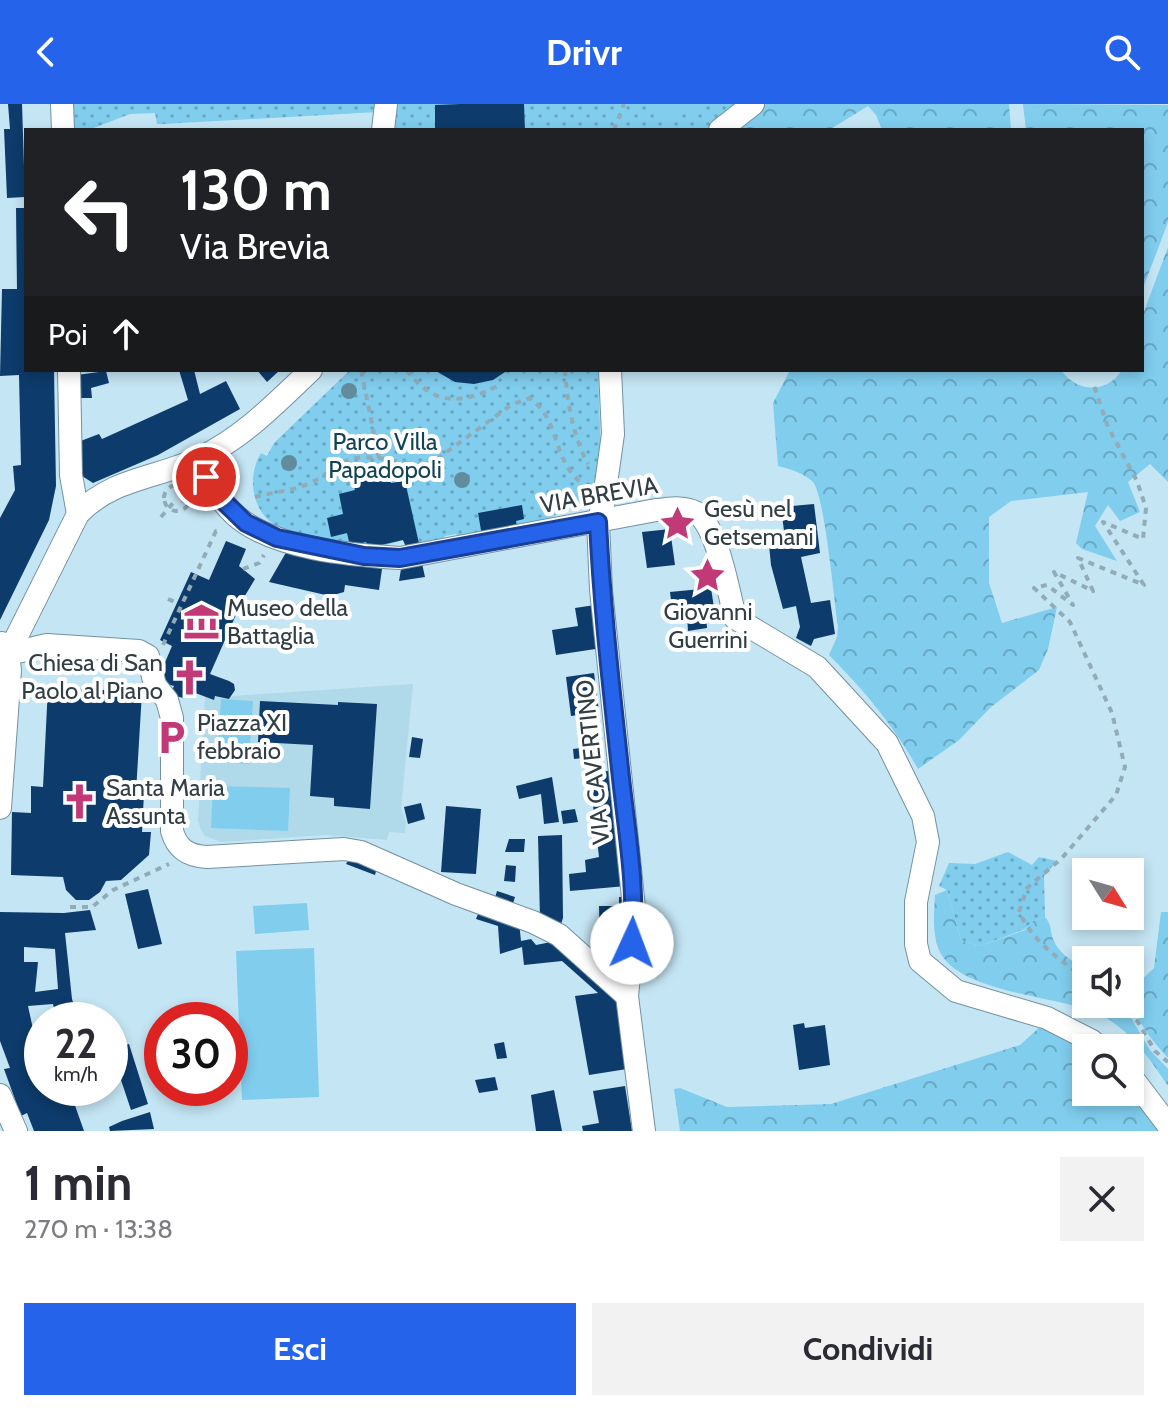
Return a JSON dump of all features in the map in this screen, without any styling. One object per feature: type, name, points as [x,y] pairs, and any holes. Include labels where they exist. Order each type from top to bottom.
[{"type":"street","points":[[62,104],[63,128]]},
{"type":"street","points":[[383,128],[386,104]]},
{"type":"street","points":[[723,128],[753,104]]},
{"type":"street","points":[[69,372],[71,475],[78,514]]},
{"type":"street","points":[[0,808],[10,670],[4,647],[78,514],[100,494],[118,485],[195,460],[238,437],[309,372]]},
{"type":"street","name":"VIA CAVERTINO","points":[[610,372],[613,434],[598,522],[601,590],[635,917],[627,996],[644,1131]]},
{"type":"street","name":"VIA BREVIA","points":[[195,460],[217,495],[246,523],[277,538],[364,556],[400,558],[681,508],[696,512],[709,527],[735,618],[817,667],[830,679],[887,743],[910,786],[923,816],[928,842],[916,902],[916,944],[920,961],[956,991],[1047,1018],[1078,1034]]},
{"type":"street","points":[[4,647],[47,645],[139,651],[150,660],[155,685],[167,700],[172,718],[172,831],[178,845],[189,854],[207,857],[344,849],[361,852],[559,935],[627,996]]},
{"type":"street","points":[[1144,1093],[1168,1125]]},
{"type":"street","points":[[0,1095],[16,1131]]},
{"type":"path","points":[[615,128],[624,104]]},
{"type":"path","points":[[361,372],[379,458]]},
{"type":"path","points":[[409,372],[424,389],[458,401],[476,398],[499,385]]},
{"type":"path","points":[[565,372],[579,446],[594,474]]},
{"type":"path","points":[[1072,967],[1029,932],[1019,912],[1027,888],[1062,858],[1116,795],[1125,767],[1112,713],[1070,622],[1034,588],[1047,585],[1073,605],[1054,572],[1093,591],[1078,558],[1144,585],[1103,522],[1143,539],[1146,508],[1137,481],[1108,427],[1094,386]]},
{"type":"path","points":[[255,497],[309,484],[346,460],[359,456],[417,465],[433,462],[511,405],[529,398],[548,417],[561,458],[575,479],[585,485],[592,483]]},
{"type":"path","points":[[169,508],[164,497],[168,489],[175,486],[186,489],[191,503]]},
{"type":"path","points":[[182,500],[191,503]]},
{"type":"path","points":[[161,517],[174,502]]},
{"type":"path","points":[[169,508],[182,510],[191,503]]},
{"type":"path","points":[[164,642],[216,531]]},
{"type":"path","points":[[168,599],[177,603]]},
{"type":"path","points":[[70,907],[92,907],[113,890],[189,854]]},
{"type":"path","points":[[1134,1018],[1155,1051],[1168,1062]]},
{"type":"shaded area","points":[[413,684],[401,808],[406,822],[405,833],[389,832],[387,840],[326,835],[221,842],[205,836],[198,820],[205,696],[213,700],[215,696],[229,699],[233,696]]},
{"type":"green space","points":[[72,104],[378,104],[377,112],[163,124],[157,124],[155,113],[130,114],[94,128],[73,128]]},
{"type":"green space","points":[[394,104],[746,104],[712,128],[392,128]]},
{"type":"green space","points":[[651,104],[709,104],[658,122]]},
{"type":"green space","points":[[762,104],[1009,104],[1011,128],[881,128],[868,106],[832,128],[732,128]]},
{"type":"green space","points":[[1023,104],[1168,105],[1168,222],[1144,286],[1144,128],[1026,128]]},
{"type":"green space","points":[[1168,247],[1168,482],[1150,464],[1128,482],[1140,512],[1120,521],[1108,505],[1095,526],[1117,561],[1082,549],[1076,543],[1088,492],[1011,501],[989,517],[989,583],[1002,623],[1057,607],[1048,649],[1039,670],[991,707],[959,740],[918,769],[877,709],[829,655],[838,627],[821,507],[813,482],[778,466],[773,403],[789,372],[1063,372],[1075,383],[1100,387],[1120,372],[1144,372],[1144,312]]},
{"type":"green space","name":"Parco Villa Papadopoli","points":[[348,372],[598,372],[601,457],[598,485],[588,500],[526,529],[461,539],[456,534],[445,536],[439,544],[406,547],[403,540],[366,548],[282,528],[267,519],[261,511],[256,502],[253,482],[261,453],[267,456],[274,443]]},
{"type":"green space","points":[[221,699],[253,701],[249,764],[217,762]]},
{"type":"green space","points":[[213,786],[290,788],[288,831],[211,828]]},
{"type":"green space","points":[[1008,852],[1032,865],[1039,857],[1057,861],[1044,876],[1045,917],[1033,921],[1025,929],[980,946],[961,940],[947,890],[939,886],[949,863],[975,864]]},
{"type":"green space","points":[[947,890],[961,940],[980,946],[1025,930],[1033,921],[1045,917],[1057,947],[1072,960],[1072,1006],[988,985],[950,965],[939,950],[935,937],[935,895]]},
{"type":"green space","points":[[307,903],[309,930],[255,934],[253,906]]},
{"type":"green space","points":[[1161,912],[1168,912],[1168,1058],[1138,1018],[1144,1018],[1144,978],[1154,968]]},
{"type":"green space","points":[[314,948],[319,1097],[248,1100],[248,1002],[238,1002],[236,951]]},
{"type":"green space","points":[[1106,1018],[1131,1018],[1141,1034],[1127,1034]]},
{"type":"green space","points":[[1043,1024],[1072,1040],[1072,1106],[1141,1106],[1160,1131],[680,1131],[674,1089],[680,1088],[727,1107],[831,1104],[1020,1045]]},
{"type":"green space","points":[[1144,1040],[1168,1069],[1168,1086],[1147,1056]]},
{"type":"building","points":[[8,104],[22,104],[24,197],[7,198],[4,129],[10,129]]},
{"type":"building","points":[[524,104],[525,128],[435,128],[435,105]]},
{"type":"building","points":[[16,208],[24,208],[24,372],[54,372],[56,486],[49,520],[0,620],[0,518],[15,490],[13,466],[21,465],[19,375],[0,376],[2,289],[17,289]]},
{"type":"building","points":[[106,372],[109,383],[91,388],[92,398],[77,398],[77,375]]},
{"type":"building","points":[[180,372],[194,372],[200,394],[226,381],[240,409],[158,455],[93,483],[79,474],[78,442],[99,434],[102,439],[188,400]]},
{"type":"building","points":[[259,372],[278,372],[267,382]]},
{"type":"building","points":[[438,372],[505,372],[493,380],[474,384],[455,382]]},
{"type":"building","points":[[389,474],[391,483],[405,481],[420,548],[406,547],[403,540],[368,548],[366,542],[350,546],[347,533],[331,537],[327,518],[343,514],[339,494],[355,490],[353,482]]},
{"type":"building","points":[[814,504],[820,553],[801,557],[811,603],[830,600],[835,634],[814,639],[811,646],[796,638],[800,627],[796,606],[783,609],[769,545],[755,547],[752,536],[784,531],[781,507]]},
{"type":"building","points":[[522,505],[524,519],[516,521],[517,531],[482,536],[478,513]]},
{"type":"building","points":[[670,529],[675,565],[647,568],[642,532]]},
{"type":"building","name":"Museo della Battaglia","points":[[226,541],[246,549],[239,566],[255,579],[210,674],[234,684],[235,690],[229,699],[215,696],[214,700],[190,691],[183,698],[176,696],[172,690],[174,686],[157,681],[172,646],[160,640],[191,572],[209,580]]},
{"type":"building","points":[[288,549],[382,569],[379,590],[345,585],[344,592],[330,596],[269,582]]},
{"type":"building","points":[[421,559],[425,577],[399,581],[401,569]]},
{"type":"building","points":[[711,588],[715,614],[706,615],[707,628],[688,631],[687,615],[673,617],[670,592]]},
{"type":"building","points":[[595,605],[602,648],[556,655],[552,630],[578,626],[575,608]]},
{"type":"building","points":[[594,673],[599,712],[571,716],[566,677]]},
{"type":"building","name":"Santa Maria Assunta","points":[[48,687],[142,692],[136,792],[144,793],[142,832],[151,832],[149,855],[121,880],[106,881],[100,892],[89,900],[76,900],[66,890],[63,877],[11,875],[12,812],[31,813],[31,786],[43,787]]},
{"type":"building","points":[[260,701],[377,704],[370,809],[334,806],[334,798],[310,796],[313,745],[258,742]]},
{"type":"building","points":[[412,737],[423,739],[420,758],[409,757]]},
{"type":"building","points":[[589,747],[591,757],[574,759],[573,749]]},
{"type":"building","points":[[615,770],[626,886],[570,891],[569,874],[586,872],[585,860],[599,857],[591,788],[587,788],[585,774]]},
{"type":"building","points":[[552,777],[559,822],[544,824],[541,794],[519,799],[516,786]]},
{"type":"building","points":[[421,803],[425,819],[408,824],[404,807]]},
{"type":"building","points":[[446,806],[481,809],[476,874],[441,872]]},
{"type":"building","points":[[575,809],[578,822],[563,824],[561,811]]},
{"type":"building","points":[[562,835],[563,918],[559,930],[540,919],[538,836]]},
{"type":"building","points":[[509,839],[525,839],[524,852],[505,852]]},
{"type":"building","points":[[351,856],[377,867],[375,875],[346,864]]},
{"type":"building","points":[[506,865],[516,866],[515,882],[504,881]]},
{"type":"building","points":[[148,889],[162,944],[138,949],[125,894]]},
{"type":"building","points":[[497,891],[515,897],[511,910],[493,904]]},
{"type":"building","points":[[619,897],[625,897],[626,955],[600,955],[599,906],[619,906]]},
{"type":"building","points":[[480,909],[519,922],[521,941],[531,939],[536,945],[561,940],[615,991],[627,1069],[589,1075],[575,996],[598,993],[562,961],[524,965],[522,947],[500,954],[498,926],[476,919]]},
{"type":"building","points":[[90,910],[96,930],[65,933],[73,1002],[24,1002],[24,1106],[75,1106],[84,1131],[34,1131],[27,1113],[21,1116],[4,1069],[10,1068],[0,1041],[0,912],[64,913]],"holes":[[[24,947],[55,949],[58,989],[35,992],[38,962],[24,962]]]},
{"type":"building","points":[[804,1023],[805,1028],[825,1025],[830,1065],[799,1070],[793,1025]]},
{"type":"building","points":[[504,1042],[507,1058],[497,1059],[494,1044]]},
{"type":"building","points":[[128,1044],[144,1091],[144,1105],[131,1110],[128,1101]]},
{"type":"building","points":[[495,1077],[498,1090],[479,1093],[475,1080]]},
{"type":"building","points":[[625,1086],[632,1131],[583,1131],[582,1126],[599,1123],[593,1091]]},
{"type":"building","points":[[554,1090],[562,1131],[536,1131],[531,1095]]},
{"type":"building","points":[[150,1112],[154,1129],[110,1131],[109,1127]]},
{"type":"place","name":"Gesù nel Getsemani","points":[[678,523]]},
{"type":"place","name":"Giovanni Guerrini","points":[[708,575]]},
{"type":"place","name":"Museo della Battaglia","points":[[201,622]]},
{"type":"place","name":"Chiesa di San Paolo al Piano","points":[[189,677]]},
{"type":"place","name":"Piazza XI febbraio","points":[[171,737]]},
{"type":"place","name":"Santa Maria Assunta","points":[[80,802]]},
{"type":"route","points":[[206,477],[217,495],[246,523],[277,538],[364,556],[400,558],[598,522],[601,590],[635,917],[632,943]]}]
